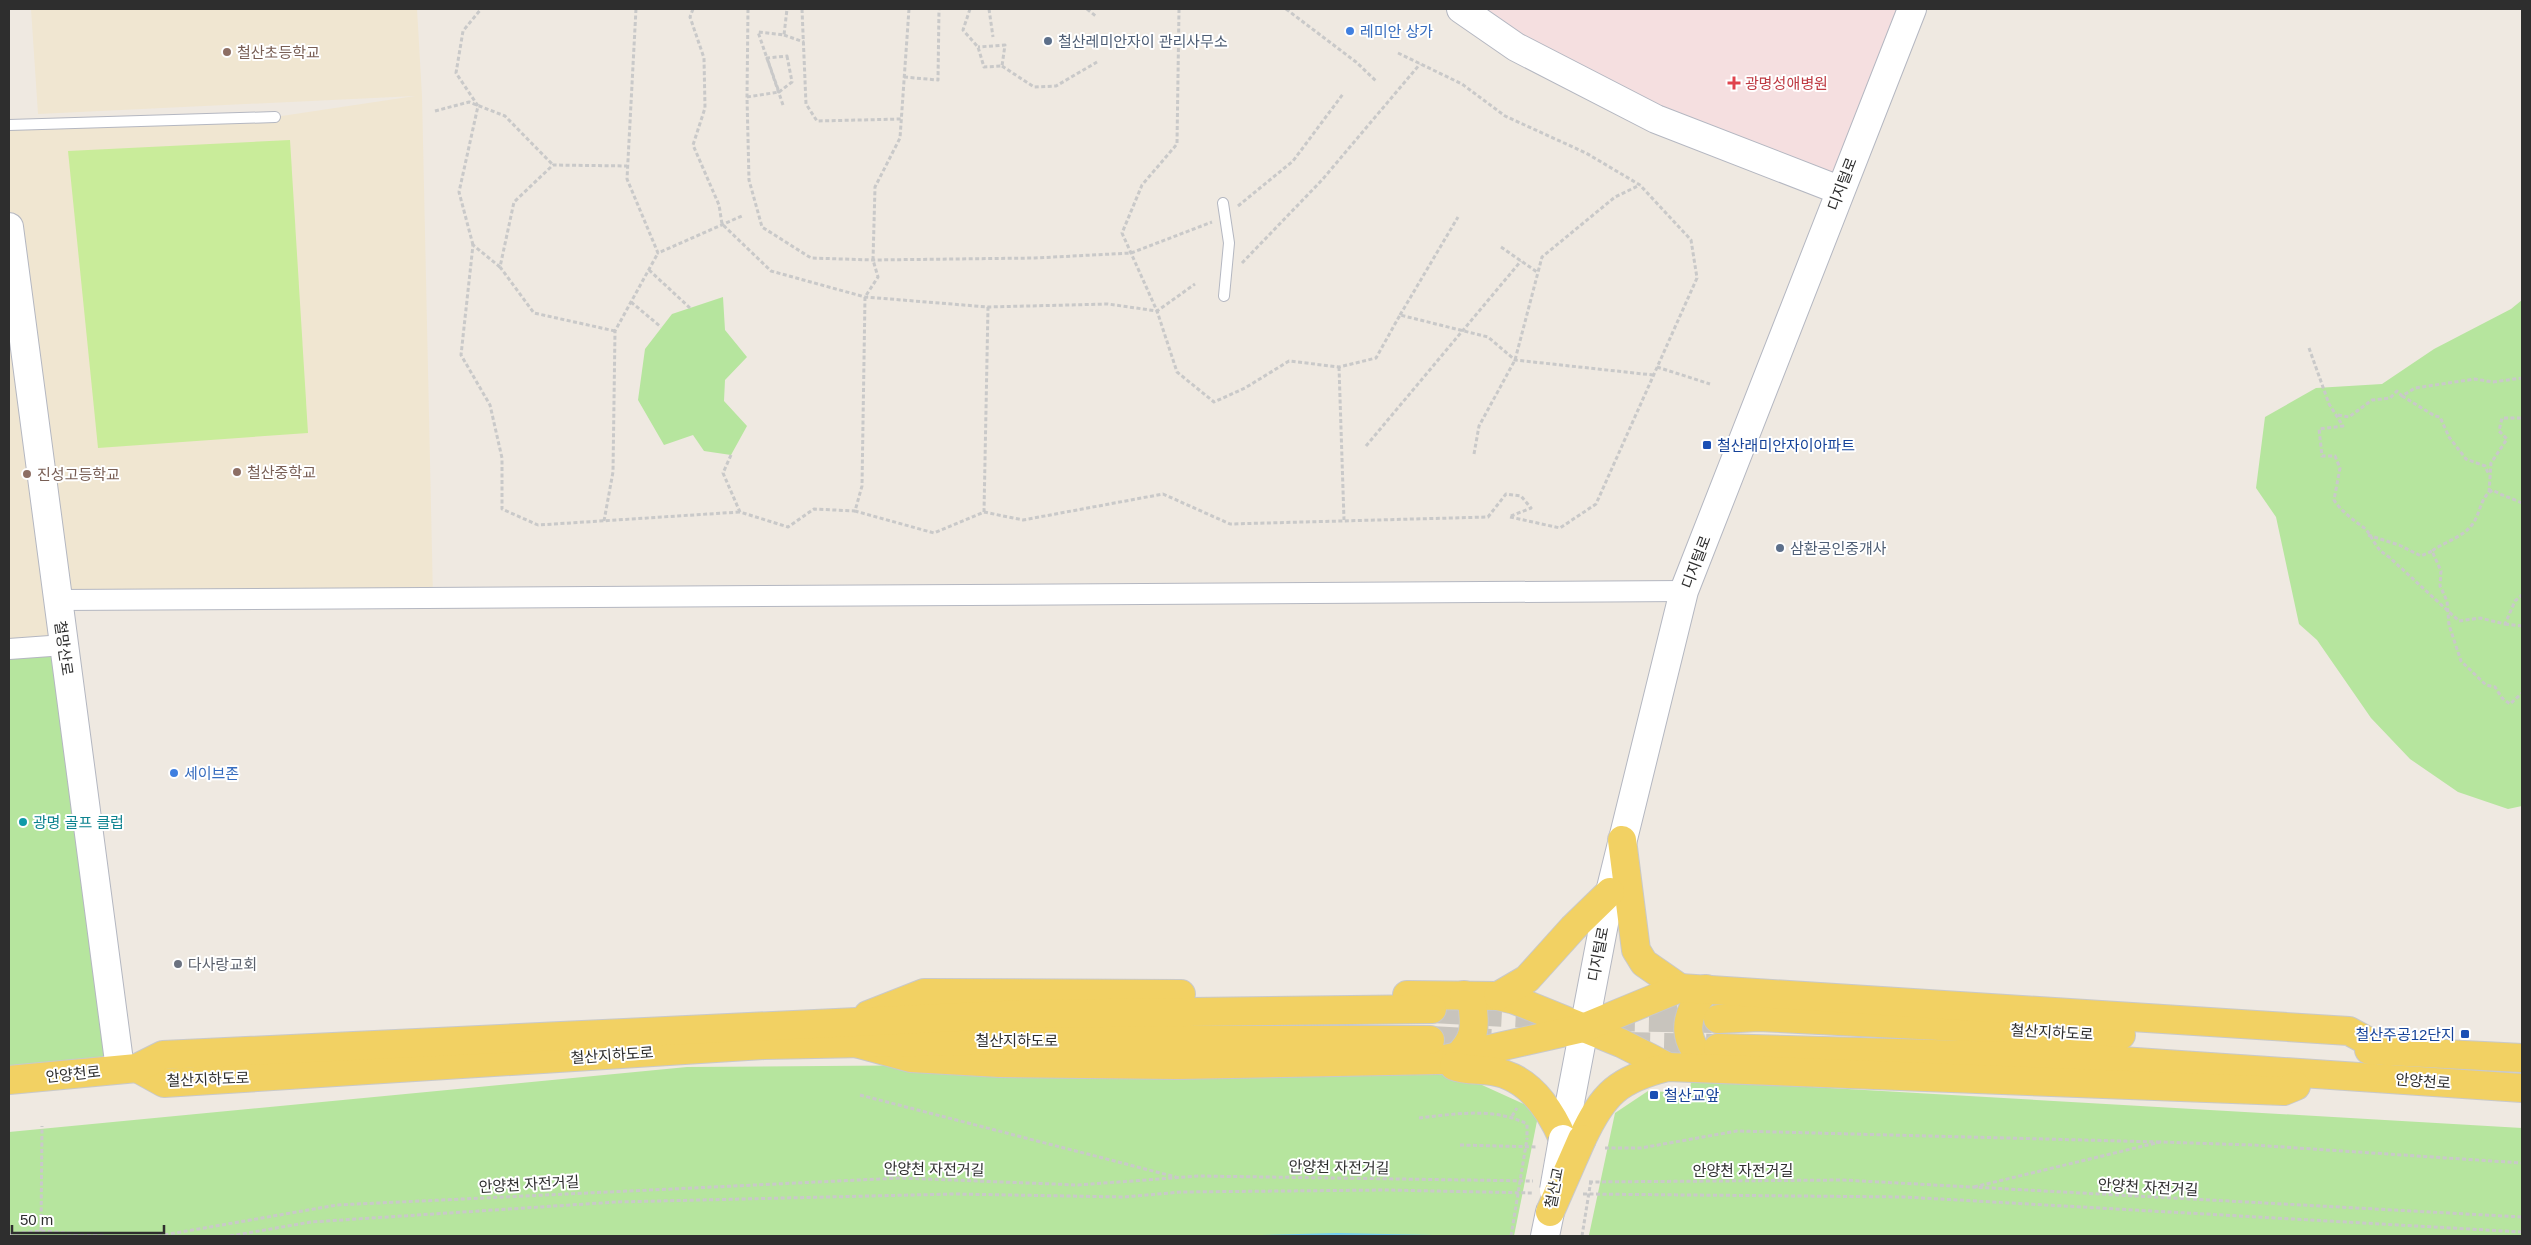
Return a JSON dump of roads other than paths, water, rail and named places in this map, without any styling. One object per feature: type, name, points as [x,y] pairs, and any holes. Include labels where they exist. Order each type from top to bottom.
[{"type":"main road","points":[[1622,840],[1636,950],[1644,963],[1693,988],[2349,1031],[2386,1051]]},
{"type":"main road","points":[[1498,996],[1527,979],[1573,928],[1610,892]]},
{"type":"main road","points":[[849,1033],[911,1058],[1000,1063],[1177,1065],[1442,1053],[1584,1028],[1693,988]]},
{"type":"main road","points":[[1693,988],[1694,1004],[1689,1023],[1689,1043],[1696,1055],[1714,1058]]},
{"type":"main road","points":[[849,1033],[924,993],[1498,996],[1529,1006],[1621,1043],[1668,1067]]},
{"type":"main road","points":[[1442,1053],[1468,1046],[1473,1035],[1475,1017],[1472,1003],[1464,995]]},
{"type":"main road","name":"철산지하도로","points":[[128,1069],[162,1055],[849,1033],[1022,1014],[1432,1009]]},
{"type":"main road","name":"철산지하도로","points":[[1718,1019],[1759,1018],[2059,1032],[2386,1051]]},
{"type":"main road","name":"안양천로","points":[[2386,1051],[2522,1058]]},
{"type":"main road","points":[[1442,1053],[1460,1068],[1493,1071],[1528,1088],[1549,1110],[1574,1143]]},
{"type":"main road","points":[[1543,1214],[1574,1143],[1602,1102],[1613,1090],[1652,1071],[1714,1058]]},
{"type":"main road","name":"안양천로","points":[[1714,1058],[2284,1091],[2324,1075],[2522,1088]]},
{"type":"main road","name":"안양천로","points":[[9,1080],[128,1069]]},
{"type":"street","points":[[1461,9],[1516,47],[1656,119],[1839,190]]},
{"type":"street","name":"디지털로","points":[[1574,1143],[1584,1028],[1610,892],[1684,591],[1839,190],[1912,9]]},
{"type":"street","name":"철망산로","points":[[9,227],[64,644],[128,1069]]},
{"type":"street","points":[[58,600],[1684,591]]},
{"type":"street","points":[[9,650],[64,644]]},
{"type":"lane","points":[[9,125],[275,117]]},
{"type":"lane","points":[[1223,203],[1229,243],[1224,296]]},
{"type":"water","points":[[1337,1233],[1482,1236],[1219,1236]]},
{"type":"tunnel","points":[[1432,1009],[1547,1015]]},
{"type":"tunnel","points":[[1607,1017],[1712,1019]]},
{"type":"tunnel","points":[[1430,1040],[1491,1043]]},
{"type":"tunnel","points":[[1622,1046],[1716,1048]]},
{"type":"place","name":"레미안 상가","points":[[1350,31]]},
{"type":"place","name":"철산레미안자이 관리사무소","points":[[1048,41]]},
{"type":"place","name":"철산초등학교","points":[[227,52]]},
{"type":"place","name":"광명성애병원","points":[[1734,83]]},
{"type":"place","name":"철산래미안자이아파트","points":[[1707,445]]},
{"type":"place","name":"철산중학교","points":[[237,472]]},
{"type":"place","name":"진성고등학교","points":[[27,474]]},
{"type":"place","name":"삼환공인중개사","points":[[1780,548]]},
{"type":"place","name":"세이브존","points":[[174,773]]},
{"type":"place","name":"광명 골프 클럽","points":[[23,822]]},
{"type":"place","name":"다사랑교회","points":[[178,964]]},
{"type":"place","name":"철산주공12단지","points":[[2465,1034]]},
{"type":"place","name":"철산교앞","points":[[1654,1095]]}]
